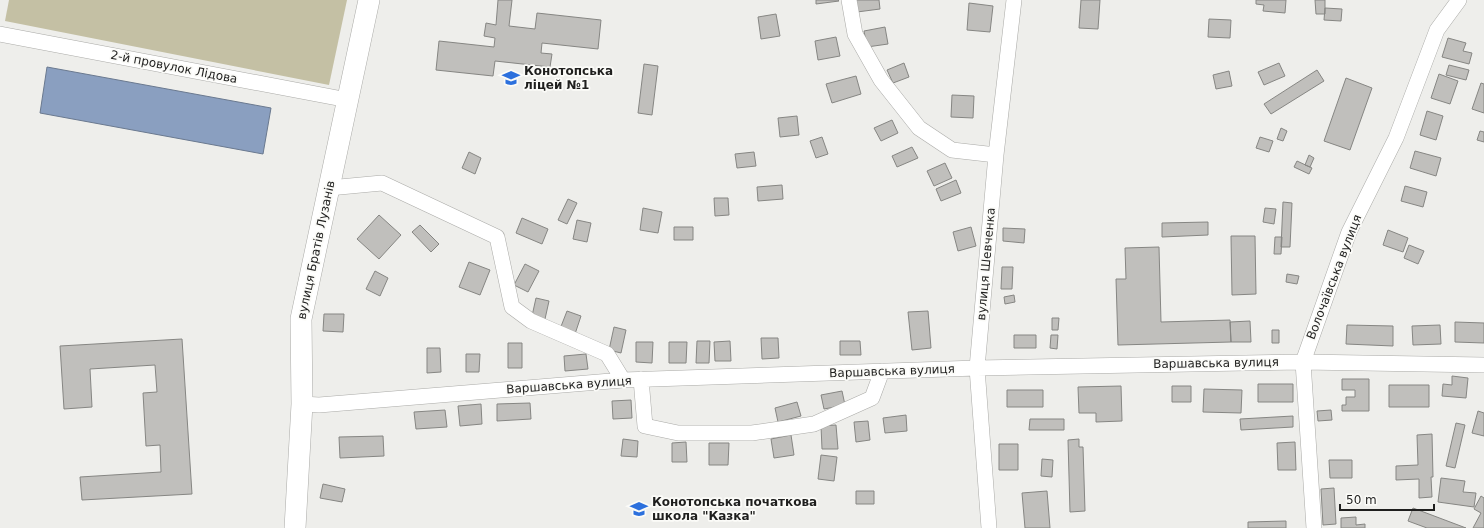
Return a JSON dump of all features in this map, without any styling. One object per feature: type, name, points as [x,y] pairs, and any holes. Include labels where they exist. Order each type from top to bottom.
[{"type":"main road","name":"вулиця Братів Лузанів","points":[[295,528],[302,404],[301,319],[369,0]]},
{"type":"street","points":[[849,0],[855,34],[881,80],[919,128],[952,150],[996,155]]},
{"type":"street","name":"вулиця Шевченка","points":[[989,528],[977,368],[996,155],[1014,0]]},
{"type":"street","name":"Волочаївська вулиця","points":[[1314,528],[1303,362],[1348,232],[1396,138],[1437,30],[1459,0]]},
{"type":"street","name":"2-й провулок Лідова","points":[[0,34],[348,100]]},
{"type":"street","points":[[329,188],[382,184],[497,237],[512,307],[530,321],[607,354],[623,380]]},
{"type":"street","name":"Варшавська вулиця","points":[[302,404],[319,405],[623,380],[882,371],[1303,362],[1484,365]]},
{"type":"street","points":[[641,380],[645,426],[678,433],[752,434],[814,424],[872,398],[882,371]]},
{"type":"shaded area","points":[[9,0],[347,0],[329,85],[5,21]]},
{"type":"water","points":[[47,67],[271,108],[263,154],[40,113]]},
{"type":"building","points":[[498,0],[512,0],[509,26],[535,29],[537,13],[601,20],[598,49],[542,43],[541,53],[552,54],[550,67],[495,61],[493,76],[436,70],[439,41],[494,47],[495,38],[484,36],[486,23],[496,25]]},
{"type":"building","points":[[816,0],[838,0],[839,1],[816,4]]},
{"type":"building","points":[[855,0],[879,0],[880,9],[857,12]]},
{"type":"building","points":[[1081,0],[1100,0],[1098,29],[1079,28]]},
{"type":"building","points":[[1256,0],[1286,0],[1285,13],[1263,11],[1264,5],[1256,4]]},
{"type":"building","points":[[1315,0],[1325,0],[1325,14],[1316,14]]},
{"type":"building","points":[[969,3],[993,6],[990,32],[967,30]]},
{"type":"building","points":[[1325,8],[1342,9],[1341,21],[1324,20]]},
{"type":"building","points":[[776,14],[780,36],[761,39],[758,17]]},
{"type":"building","points":[[1209,19],[1231,20],[1230,38],[1208,37]]},
{"type":"building","points":[[885,27],[888,44],[867,47],[864,31]]},
{"type":"building","points":[[836,37],[840,56],[818,60],[815,41]]},
{"type":"building","points":[[1448,38],[1466,43],[1463,51],[1472,53],[1469,64],[1442,57]]},
{"type":"building","points":[[904,63],[909,77],[893,83],[887,70]]},
{"type":"building","points":[[1279,63],[1285,76],[1264,85],[1258,72]]},
{"type":"building","points":[[644,64],[658,66],[652,115],[638,113]]},
{"type":"building","points":[[1449,65],[1469,70],[1466,80],[1446,75]]},
{"type":"building","points":[[1317,70],[1324,81],[1271,114],[1264,104]]},
{"type":"building","points":[[1229,71],[1232,86],[1216,89],[1213,75]]},
{"type":"building","points":[[1439,74],[1458,81],[1450,104],[1431,98]]},
{"type":"building","points":[[856,76],[861,94],[832,103],[826,84]]},
{"type":"building","points":[[1346,78],[1372,88],[1350,150],[1324,141]]},
{"type":"building","points":[[1481,83],[1484,84],[1484,113],[1472,109]]},
{"type":"building","points":[[952,95],[974,96],[973,118],[951,117]]},
{"type":"building","points":[[1427,111],[1443,116],[1436,140],[1420,135]]},
{"type":"building","points":[[797,116],[799,135],[780,137],[778,118]]},
{"type":"building","points":[[892,120],[898,133],[881,141],[874,128]]},
{"type":"building","points":[[1281,128],[1287,131],[1283,141],[1277,139]]},
{"type":"building","points":[[1480,131],[1484,132],[1484,142],[1477,140]]},
{"type":"building","points":[[822,137],[828,154],[816,158],[810,141]]},
{"type":"building","points":[[1260,137],[1273,141],[1269,152],[1256,148]]},
{"type":"building","points":[[912,147],[918,158],[897,167],[892,156]]},
{"type":"building","points":[[1415,151],[1441,158],[1436,176],[1410,168]]},
{"type":"building","points":[[469,152],[481,158],[475,174],[462,168]]},
{"type":"building","points":[[754,152],[756,166],[737,168],[735,154]]},
{"type":"building","points":[[1309,155],[1314,158],[1310,167],[1305,165]]},
{"type":"building","points":[[1297,161],[1312,168],[1309,174],[1294,167]]},
{"type":"building","points":[[945,163],[952,178],[934,186],[927,171]]},
{"type":"building","points":[[956,180],[961,193],[941,201],[936,189]]},
{"type":"building","points":[[782,185],[783,199],[758,201],[757,187]]},
{"type":"building","points":[[1405,186],[1427,192],[1423,207],[1401,201]]},
{"type":"building","points":[[714,198],[728,198],[729,215],[715,216]]},
{"type":"building","points":[[568,199],[577,203],[567,224],[558,220]]},
{"type":"building","points":[[1283,202],[1292,203],[1290,247],[1281,247]]},
{"type":"building","points":[[643,208],[662,212],[658,233],[640,230]]},
{"type":"building","points":[[1265,208],[1276,209],[1274,224],[1263,222]]},
{"type":"building","points":[[379,215],[401,235],[379,259],[357,239]]},
{"type":"building","points":[[522,218],[548,229],[542,244],[516,233]]},
{"type":"building","points":[[577,220],[591,223],[587,242],[573,239]]},
{"type":"building","points":[[1208,222],[1208,235],[1162,237],[1162,223]]},
{"type":"building","points":[[420,225],[439,244],[431,252],[412,232]]},
{"type":"building","points":[[674,227],[693,227],[693,240],[674,240]]},
{"type":"building","points":[[971,227],[976,246],[958,251],[953,232]]},
{"type":"building","points":[[1003,228],[1025,229],[1024,243],[1003,241]]},
{"type":"building","points":[[1388,230],[1408,238],[1403,252],[1383,245]]},
{"type":"building","points":[[1231,236],[1255,236],[1256,294],[1232,295]]},
{"type":"building","points":[[1275,237],[1282,237],[1281,254],[1274,254]]},
{"type":"building","points":[[1409,245],[1424,251],[1418,264],[1404,258]]},
{"type":"building","points":[[1159,247],[1161,322],[1230,320],[1231,342],[1118,345],[1116,279],[1126,279],[1125,248]]},
{"type":"building","points":[[469,262],[490,270],[480,295],[459,287]]},
{"type":"building","points":[[525,264],[539,271],[528,292],[514,285]]},
{"type":"building","points":[[1002,267],[1013,267],[1012,289],[1001,289]]},
{"type":"building","points":[[375,271],[388,278],[380,296],[366,289]]},
{"type":"building","points":[[1287,274],[1299,276],[1297,284],[1286,282]]},
{"type":"building","points":[[1014,295],[1015,302],[1005,304],[1004,297]]},
{"type":"building","points":[[536,298],[549,301],[545,319],[532,316]]},
{"type":"building","points":[[567,311],[581,316],[575,334],[560,329]]},
{"type":"building","points":[[928,311],[931,348],[912,350],[908,312]]},
{"type":"building","points":[[324,314],[344,314],[343,332],[323,331]]},
{"type":"building","points":[[1052,318],[1059,318],[1058,330],[1052,330]]},
{"type":"building","points":[[1250,321],[1251,342],[1231,342],[1230,322]]},
{"type":"building","points":[[1455,322],[1484,323],[1484,343],[1455,342]]},
{"type":"building","points":[[1347,325],[1393,326],[1393,346],[1346,344]]},
{"type":"building","points":[[1440,325],[1441,344],[1413,345],[1412,326]]},
{"type":"building","points":[[614,327],[626,330],[621,353],[609,350]]},
{"type":"building","points":[[1272,330],[1279,330],[1279,343],[1272,343]]},
{"type":"building","points":[[1014,335],[1036,335],[1036,348],[1014,348]]},
{"type":"building","points":[[1051,335],[1058,335],[1057,349],[1050,348]]},
{"type":"building","points":[[761,338],[778,338],[779,358],[762,359]]},
{"type":"building","points":[[182,339],[192,494],[82,500],[80,477],[161,472],[160,445],[146,446],[143,393],[157,392],[155,365],[90,369],[92,407],[64,409],[60,346]]},
{"type":"building","points":[[697,341],[710,341],[709,363],[696,363]]},
{"type":"building","points":[[730,341],[731,361],[715,361],[714,342]]},
{"type":"building","points":[[840,341],[860,341],[861,355],[840,355]]},
{"type":"building","points":[[636,342],[653,342],[652,363],[636,362]]},
{"type":"building","points":[[669,342],[687,342],[686,363],[669,363]]},
{"type":"building","points":[[508,343],[522,343],[522,368],[508,368]]},
{"type":"building","points":[[427,348],[440,348],[441,372],[427,373]]},
{"type":"building","points":[[466,354],[480,354],[479,372],[466,372]]},
{"type":"building","points":[[586,354],[588,369],[565,371],[564,356]]},
{"type":"building","points":[[1452,376],[1468,378],[1466,398],[1442,396],[1443,384],[1452,385]]},
{"type":"building","points":[[1342,379],[1369,379],[1369,411],[1342,411],[1342,405],[1346,405],[1346,397],[1355,397],[1355,390],[1342,390]]},
{"type":"building","points":[[1258,384],[1293,384],[1293,402],[1258,402]]},
{"type":"building","points":[[1389,385],[1429,385],[1429,407],[1389,407]]},
{"type":"building","points":[[1121,386],[1122,421],[1096,422],[1096,413],[1079,413],[1078,387]]},
{"type":"building","points":[[1172,386],[1191,386],[1191,402],[1172,402]]},
{"type":"building","points":[[1204,389],[1242,390],[1241,413],[1203,412]]},
{"type":"building","points":[[1007,390],[1043,390],[1043,407],[1007,407]]},
{"type":"building","points":[[842,391],[845,405],[824,409],[821,395]]},
{"type":"building","points":[[631,400],[632,418],[613,419],[612,401]]},
{"type":"building","points":[[797,402],[801,416],[778,422],[775,408]]},
{"type":"building","points":[[530,403],[531,419],[497,421],[497,404]]},
{"type":"building","points":[[481,404],[482,424],[460,426],[458,406]]},
{"type":"building","points":[[445,410],[447,427],[416,429],[414,412]]},
{"type":"building","points":[[1331,410],[1332,420],[1318,421],[1317,411]]},
{"type":"building","points":[[1478,411],[1484,413],[1484,436],[1472,433]]},
{"type":"building","points":[[906,415],[907,431],[885,433],[883,418]]},
{"type":"building","points":[[1293,416],[1293,427],[1241,430],[1240,419]]},
{"type":"building","points":[[1030,419],[1064,419],[1064,430],[1029,430]]},
{"type":"building","points":[[868,421],[870,440],[856,442],[854,422]]},
{"type":"building","points":[[1456,423],[1465,425],[1455,468],[1446,466]]},
{"type":"building","points":[[836,425],[838,449],[822,449],[821,426]]},
{"type":"building","points":[[1432,434],[1432,497],[1419,498],[1419,479],[1396,480],[1396,466],[1418,465],[1417,435]]},
{"type":"building","points":[[791,435],[794,455],[774,458],[771,439]]},
{"type":"building","points":[[383,436],[384,456],[340,458],[339,437]]},
{"type":"building","points":[[623,439],[638,441],[637,457],[621,456]]},
{"type":"building","points":[[1079,439],[1079,447],[1083,447],[1085,511],[1070,512],[1068,440]]},
{"type":"building","points":[[686,442],[687,462],[672,462],[672,443]]},
{"type":"building","points":[[1295,442],[1296,470],[1278,470],[1277,443]]},
{"type":"building","points":[[709,443],[729,443],[728,465],[709,465]]},
{"type":"building","points":[[999,444],[1018,444],[1018,470],[999,470]]},
{"type":"building","points":[[821,455],[837,457],[834,481],[818,479]]},
{"type":"building","points":[[1042,459],[1053,460],[1052,477],[1041,476]]},
{"type":"building","points":[[1329,460],[1352,460],[1352,478],[1330,478]]},
{"type":"building","points":[[1441,478],[1465,481],[1463,492],[1476,493],[1474,507],[1438,502]]},
{"type":"building","points":[[323,484],[345,489],[342,502],[320,498]]},
{"type":"building","points":[[1334,488],[1336,524],[1323,525],[1321,489]]},
{"type":"building","points":[[856,491],[874,491],[874,504],[856,504]]},
{"type":"building","points":[[1047,491],[1050,528],[1025,528],[1022,493]]},
{"type":"building","points":[[1481,496],[1484,498],[1484,528],[1473,528],[1481,513],[1474,509]]},
{"type":"building","points":[[1413,508],[1466,528],[1427,528],[1408,521]]},
{"type":"building","points":[[1356,517],[1356,525],[1365,524],[1365,528],[1341,528],[1341,518]]},
{"type":"building","points":[[1286,521],[1286,528],[1248,528],[1248,522]]},
{"type":"place","name":"Конотопська ліцей №1","points":[[511,78]]},
{"type":"place","name":"Конотопська початкова школа \"Казка\"","points":[[639,509]]}]
